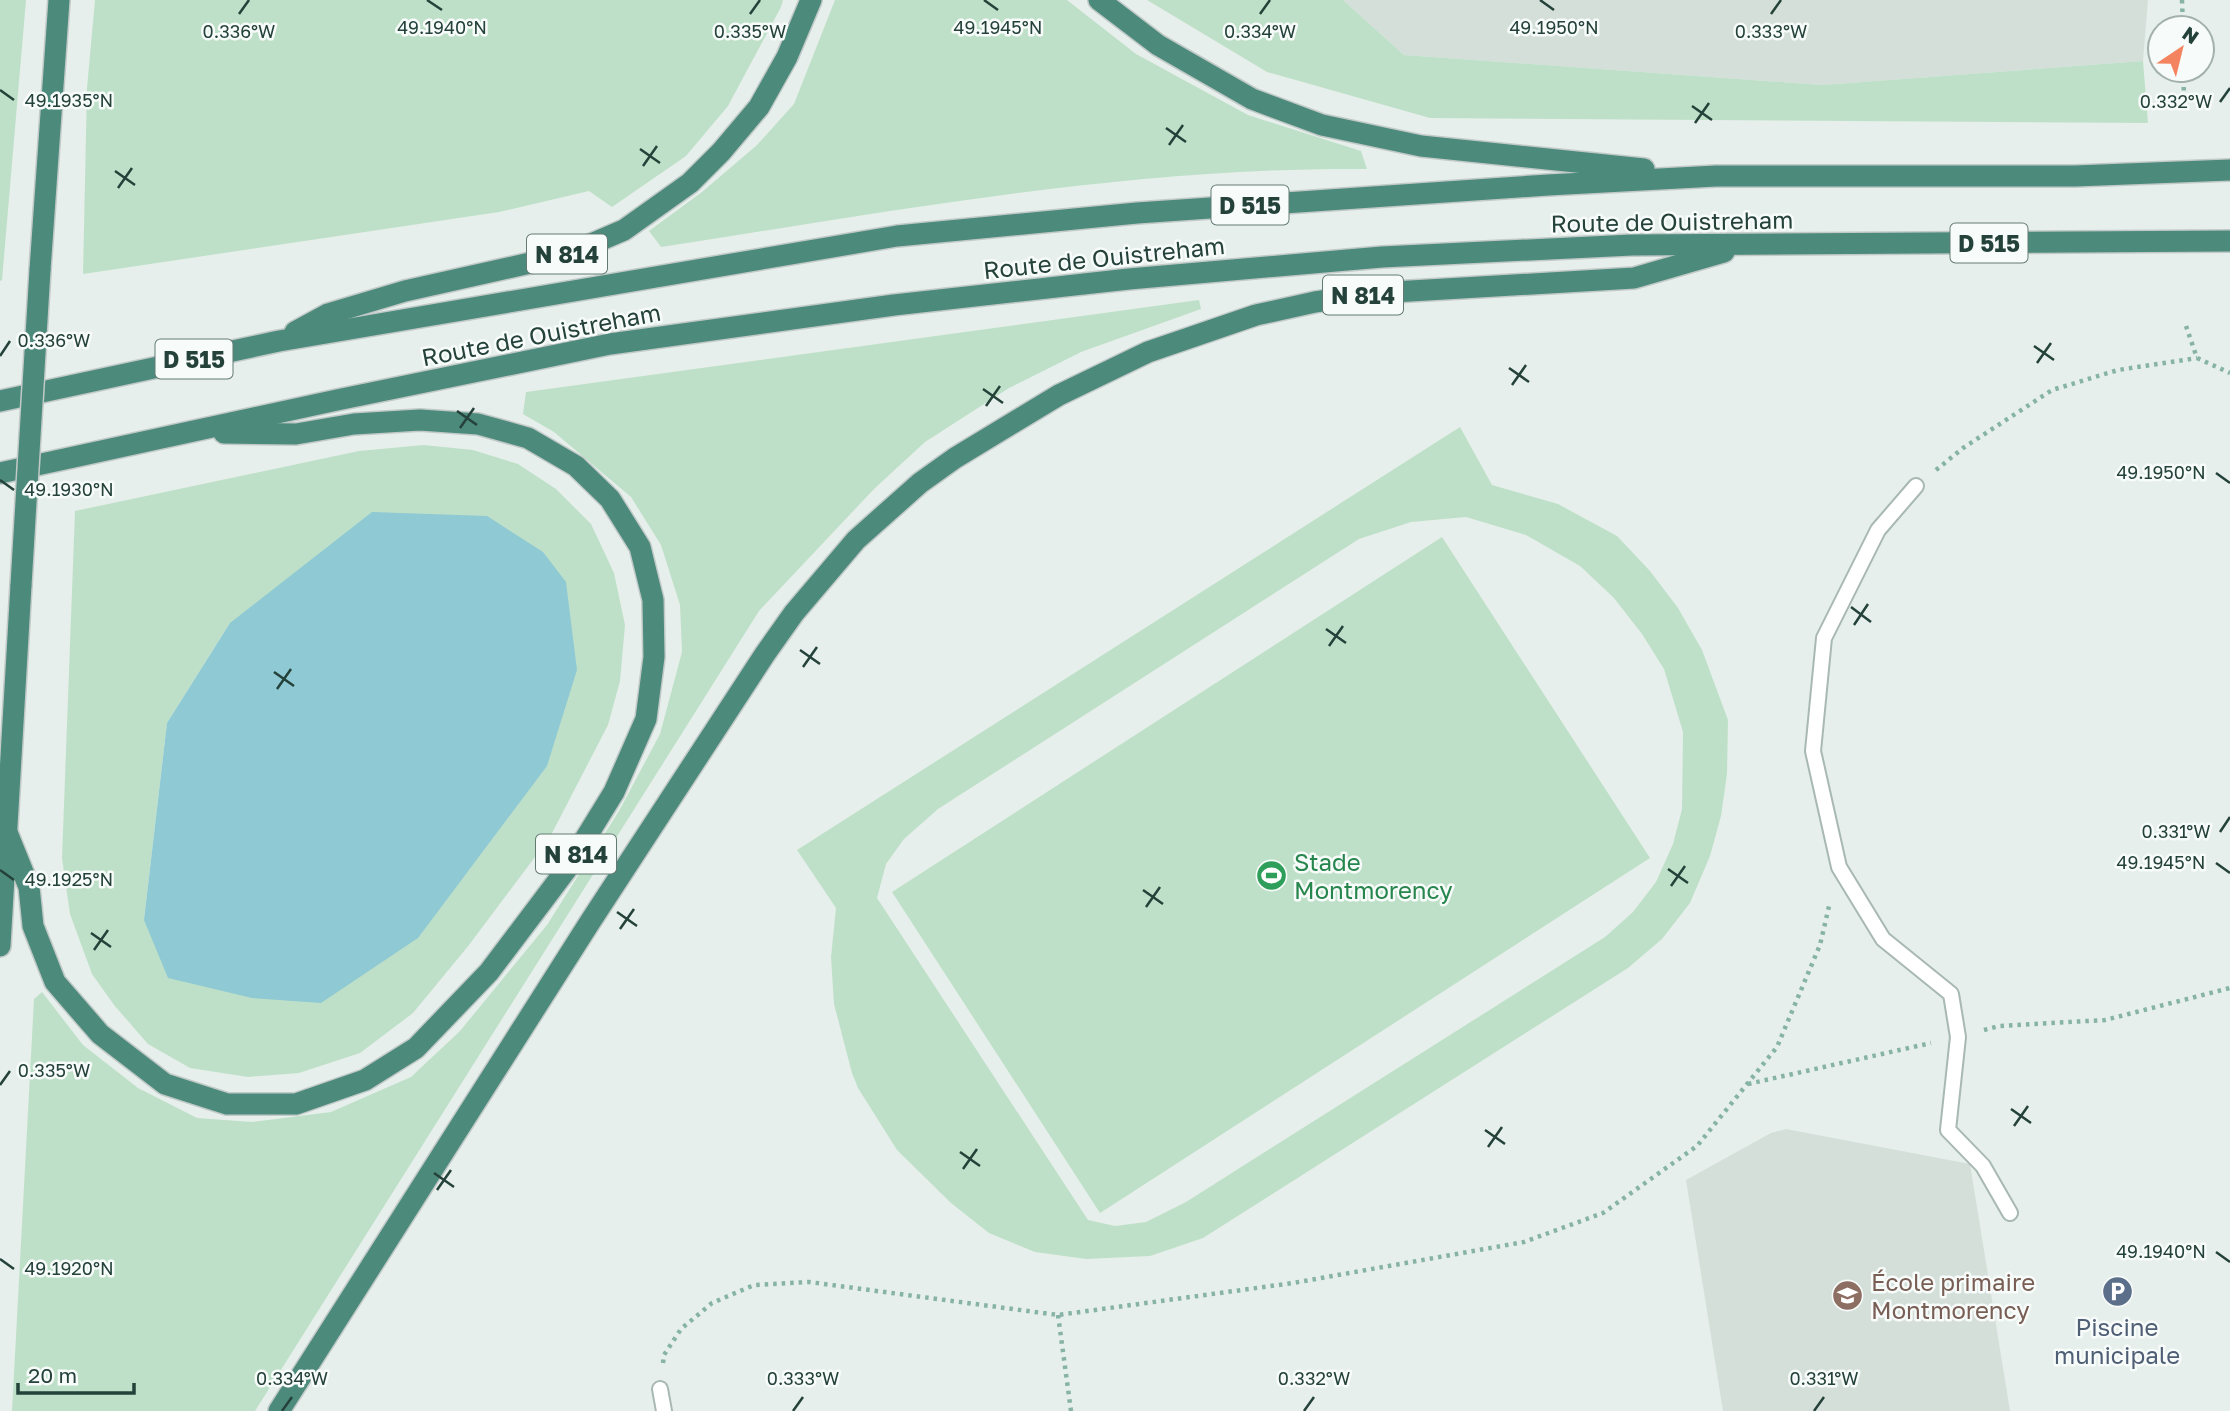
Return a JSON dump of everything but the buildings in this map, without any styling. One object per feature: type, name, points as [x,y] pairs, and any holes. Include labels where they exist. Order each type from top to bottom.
[{"type":"highway","name":"N 814","points":[[0,946],[40,270],[59,0]]},
{"type":"highway","name":"N 814","points":[[279,341],[328,314],[405,291],[566,255],[624,230],[690,183],[722,152],[759,107],[787,57],[811,0]]},
{"type":"highway","points":[[1099,0],[1158,46],[1252,99],[1322,125],[1421,146],[1716,176]]},
{"type":"highway","name":"Route de Ouistreham","points":[[0,401],[279,341],[897,236],[1137,213],[1716,176],[2075,176],[2230,170]]},
{"type":"highway","name":"Route de Ouistreham","points":[[0,473],[610,344],[894,305],[1129,279],[1382,257],[1632,245],[2230,241]]},
{"type":"highway","name":"N 814","points":[[279,1411],[765,654],[794,613],[856,540],[920,483],[955,458],[1059,395],[1148,352],[1256,315],[1315,302],[1376,293],[1634,278],[1748,245]]},
{"type":"highway","name":"N 814","points":[[6,830],[29,887],[33,926],[55,982],[100,1034],[165,1084],[227,1104],[296,1104],[365,1080],[416,1048],[489,972],[566,870],[614,792],[646,719],[654,657],[653,600],[640,547],[610,499],[576,466],[528,438],[478,424],[420,421],[354,425],[296,434],[186,433]]},
{"type":"lane","points":[[1916,486],[1878,530],[1824,638],[1813,751],[1839,867],[1883,939],[1951,994],[1958,1037],[1948,1130],[1983,1166],[2010,1213]]},
{"type":"lane","points":[[660,1389],[664,1411]]},
{"type":"path","points":[[2184,84],[2184,96]]},
{"type":"path","points":[[2186,326],[2197,358]]},
{"type":"path","points":[[1916,486],[1963,448],[2052,390],[2118,370],[2197,358],[2230,373]]},
{"type":"path","points":[[660,1389],[664,1355],[681,1329],[712,1303],[754,1285],[808,1282],[1058,1315],[1293,1283],[1524,1242],[1603,1213],[1697,1146],[1777,1046],[1820,945],[1839,867]]},
{"type":"path","points":[[1746,1085],[1999,1026],[2105,1020],[2230,988]]},
{"type":"path","points":[[1058,1315],[1071,1411]]},
{"type":"shaded area","points":[[1343,0],[2148,0],[2143,61],[1822,85],[1404,55]]},
{"type":"shaded area","name":"École primaire Montmorency","points":[[1786,1129],[1970,1164],[2010,1411],[1723,1411],[1686,1180],[1771,1133]]},
{"type":"green space","points":[[0,0],[26,0],[0,281]]},
{"type":"green space","points":[[95,0],[783,0],[728,106],[686,156],[612,207],[589,191],[499,212],[83,274],[87,88]]},
{"type":"green space","points":[[835,0],[1067,0],[1136,54],[1248,115],[1361,151],[1367,169],[1278,170],[1101,183],[925,206],[661,247],[649,231],[702,192],[757,145],[794,104]]},
{"type":"green space","points":[[1147,0],[1343,0],[1404,55],[1822,85],[2143,61],[2148,123],[1430,118],[1267,72]]},
{"type":"green space","points":[[1199,300],[1201,309],[1081,352],[1009,388],[925,442],[874,489],[759,611],[255,1411],[12,1411],[34,999],[42,992],[83,1045],[138,1088],[197,1118],[252,1122],[331,1112],[411,1077],[460,1031],[547,925],[619,811],[660,734],[682,652],[680,605],[661,545],[631,497],[554,432],[523,414],[526,392]]},
{"type":"green space","points":[[1460,427],[1492,485],[1558,504],[1617,536],[1650,571],[1678,608],[1702,650],[1728,720],[1727,774],[1721,816],[1710,856],[1690,903],[1662,939],[1628,968],[1203,1238],[1150,1256],[1086,1259],[1035,1252],[989,1233],[951,1203],[897,1150],[858,1088],[834,1004],[831,957],[836,908],[797,850]],"holes":[[[1466,517],[1526,535],[1580,566],[1614,598],[1642,634],[1664,669],[1683,732],[1682,809],[1673,844],[1656,882],[1633,912],[1605,937],[1186,1202],[1146,1222],[1115,1226],[1088,1220],[877,898],[886,864],[904,839],[938,809],[1359,539],[1411,522]]]},
{"type":"green space","points":[[424,445],[473,450],[518,464],[556,489],[591,524],[614,573],[625,625],[620,681],[608,725],[550,837],[469,945],[413,1013],[360,1053],[299,1073],[248,1077],[190,1068],[148,1044],[114,1005],[92,974],[70,914],[62,858],[75,511],[359,451]],"holes":[[[230,623],[144,920],[167,723]]]},
{"type":"green space","name":"Stade Montmorency","points":[[1442,537],[1650,858],[1100,1213],[892,892]]},
{"type":"water","points":[[372,512],[487,516],[543,552],[566,582],[577,670],[547,766],[418,938],[321,1003],[252,998],[168,978],[144,920],[167,723],[230,623]]},
{"type":"place","name":"Stade Montmorency","points":[[1271,875]]},
{"type":"place","name":"Piscine municipale","points":[[2117,1292]]},
{"type":"place","name":"École primaire Montmorency","points":[[1848,1295]]}]
